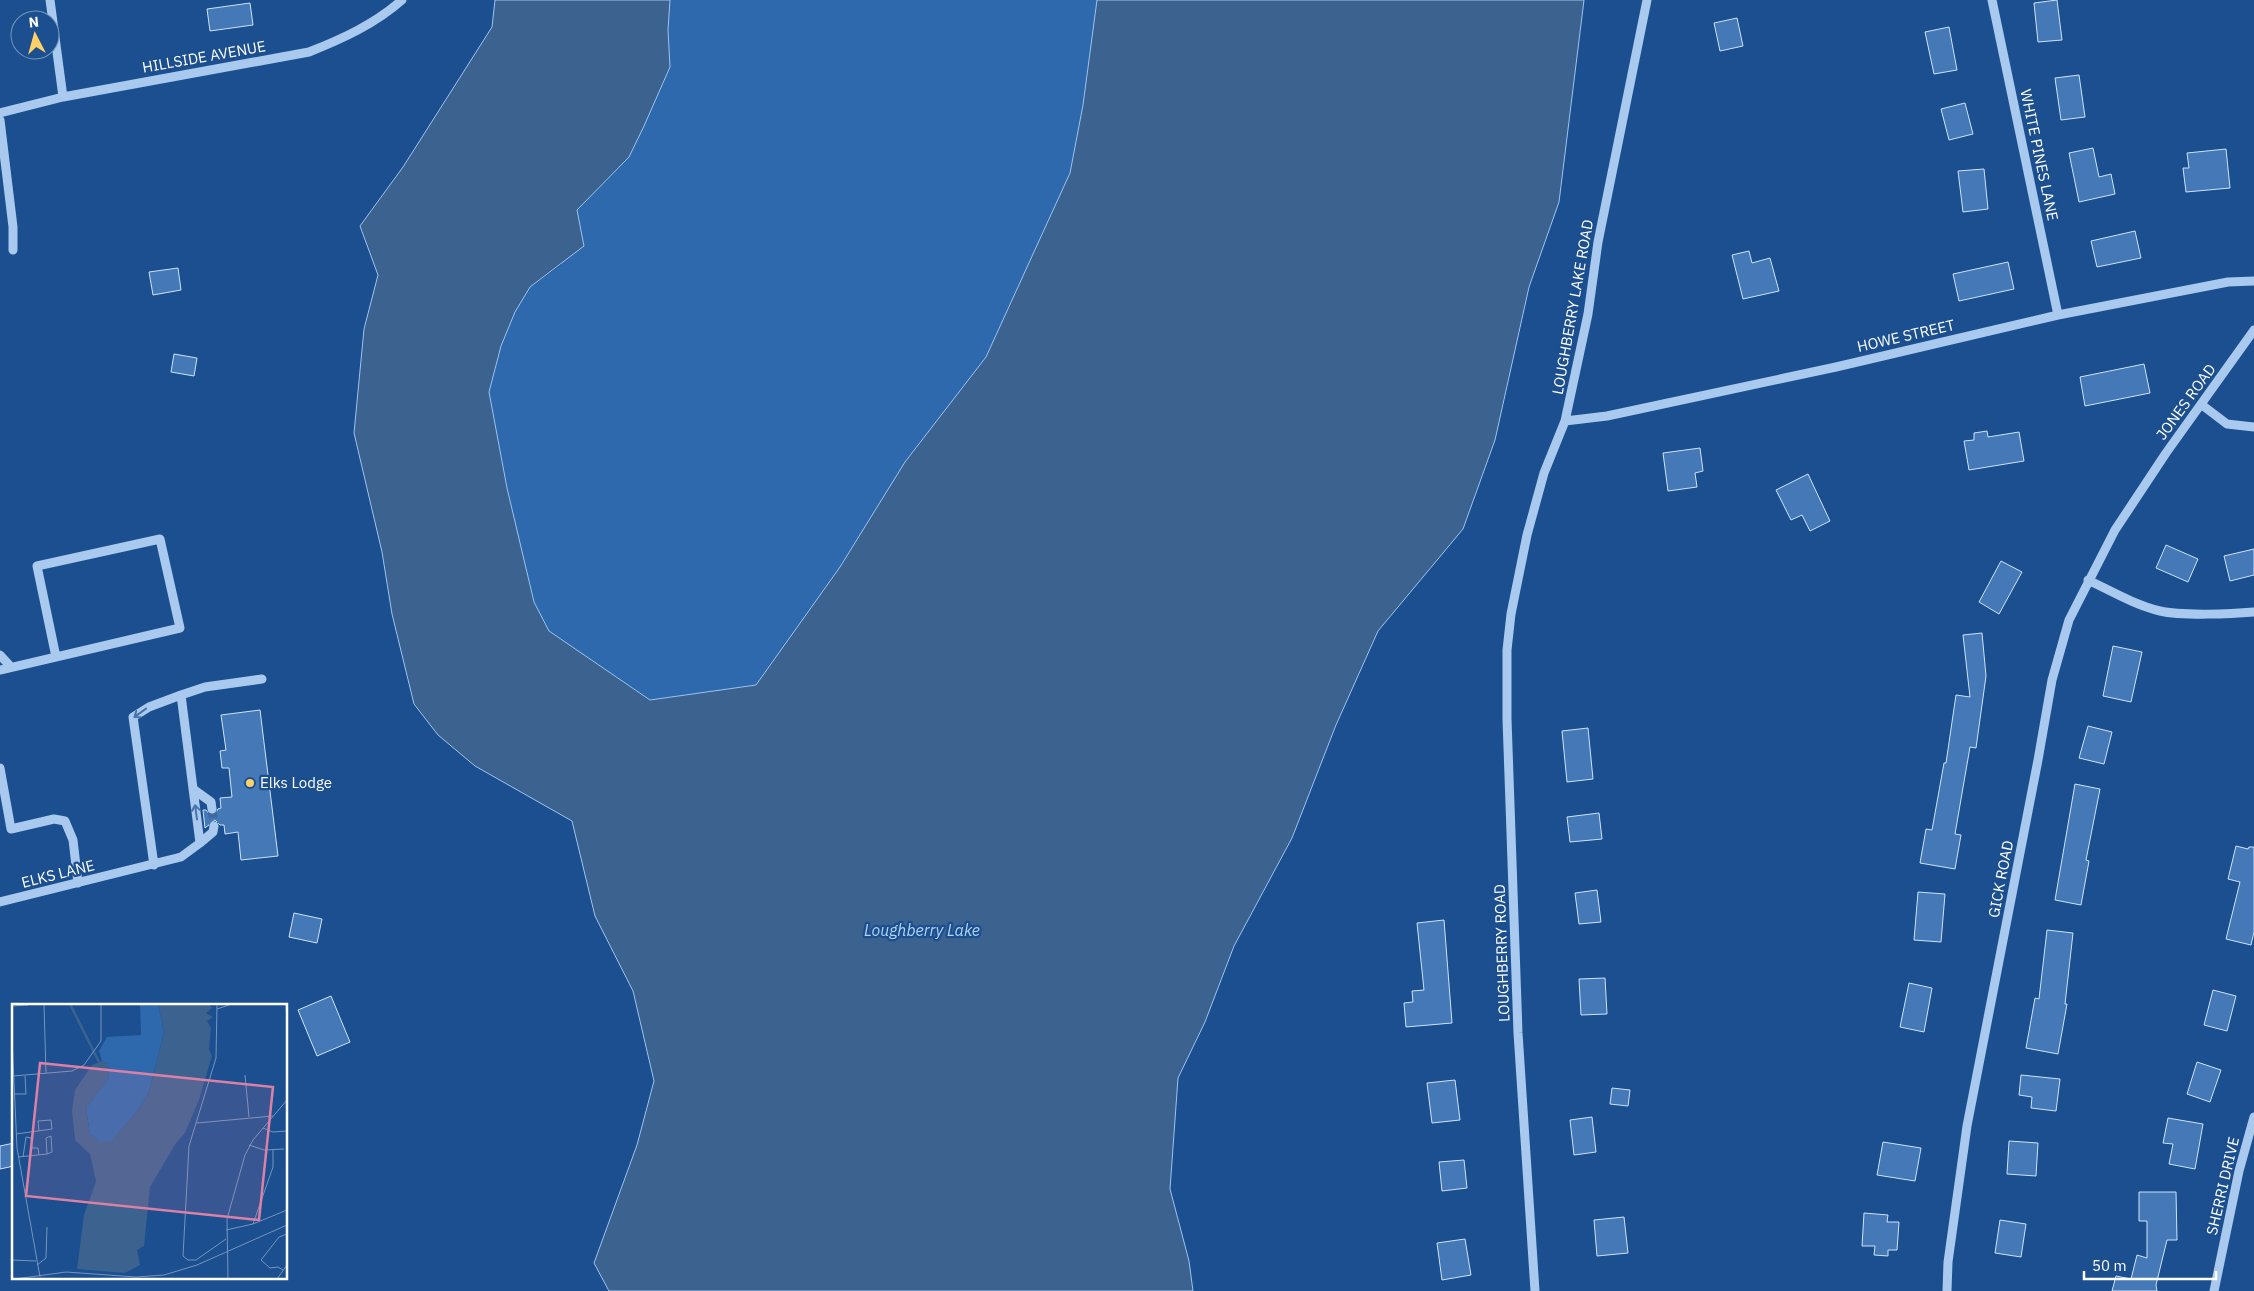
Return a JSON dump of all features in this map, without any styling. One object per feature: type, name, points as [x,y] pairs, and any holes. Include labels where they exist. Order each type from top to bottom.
[{"type":"street","points":[[50,0],[63,97]]},
{"type":"street","name":"HILLSIDE AVENUE","points":[[0,113],[63,97],[309,52],[340,40],[388,12],[402,0]]},
{"type":"street","name":"LOUGHBERRY LAKE ROAD","points":[[1511,614],[1527,535],[1544,473],[1565,421],[1588,314],[1598,242],[1647,0]]},
{"type":"street","name":"WHITE PINES LANE","points":[[1992,0],[2058,315]]},
{"type":"street","points":[[0,120],[14,250]]},
{"type":"street","name":"HOWE STREET","points":[[1565,421],[1607,416],[1836,367],[2058,315],[2228,282],[2254,281]]},
{"type":"street","name":"JONES ROAD","points":[[2141,491],[2254,330]]},
{"type":"street","points":[[2202,405],[2227,424],[2254,427]]},
{"type":"street","name":"GICK ROAD","points":[[1947,1291],[1948,1262],[1967,1126],[2052,680],[2069,620],[2115,530],[2141,491]]},
{"type":"street","points":[[0,670],[11,667],[56,657],[180,628],[160,539],[37,566],[56,657]]},
{"type":"street","points":[[2088,580],[2118,595],[2161,611],[2233,614],[2254,612]]},
{"type":"street","name":"LOUGHBERRY ROAD","points":[[1511,614],[1507,650],[1508,758],[1518,1033],[1535,1291]]},
{"type":"street","points":[[0,655],[11,667]]},
{"type":"street","points":[[154,865],[133,717],[149,707],[205,687],[262,679]]},
{"type":"street","points":[[181,695],[200,843]]},
{"type":"street","points":[[0,768],[11,829]]},
{"type":"street","points":[[193,789],[210,802],[212,809]]},
{"type":"street","points":[[0,831],[54,819],[65,821],[73,840],[78,883]]},
{"type":"street","name":"ELKS LANE","points":[[0,902],[181,857],[213,832],[214,826]]},
{"type":"street","name":"SHERRI DRIVE","points":[[2214,1291],[2239,1171],[2254,1118]]},
{"type":"shaded area","points":[[670,0],[1097,0],[1083,105],[1070,173],[986,357],[905,462],[840,567],[756,685],[650,700],[549,631],[534,602],[507,488],[489,392],[501,346],[515,312],[530,287],[561,265],[577,210],[629,157],[644,126],[670,67],[668,30]]},
{"type":"water","name":"Loughberry Lake","points":[[495,0],[670,0],[668,30],[670,67],[644,126],[629,157],[577,210],[584,246],[530,287],[515,312],[501,346],[489,392],[507,488],[534,602],[549,631],[650,700],[756,685],[840,567],[905,462],[986,357],[1070,173],[1083,105],[1097,0],[1584,0],[1559,202],[1529,287],[1495,440],[1463,529],[1378,631],[1336,725],[1292,838],[1234,946],[1205,1022],[1178,1078],[1170,1189],[1189,1261],[1193,1291],[609,1291],[594,1263],[637,1145],[654,1081],[633,991],[595,916],[572,821],[475,766],[438,735],[414,704],[392,614],[382,552],[354,433],[364,329],[378,275],[360,226],[403,167],[492,27]]},
{"type":"building","points":[[2057,0],[2062,40],[2038,42],[2034,3]]},
{"type":"building","points":[[250,3],[253,25],[210,31],[207,9]]},
{"type":"building","points":[[1737,18],[1743,46],[1720,51],[1714,23]]},
{"type":"building","points":[[1949,27],[1957,70],[1934,74],[1925,32]]},
{"type":"building","points":[[2079,75],[2085,117],[2061,120],[2055,78]]},
{"type":"building","points":[[1965,103],[1973,134],[1949,140],[1941,109]]},
{"type":"building","points":[[2093,148],[2099,177],[2111,174],[2115,194],[2079,202],[2069,153]]},
{"type":"building","points":[[2226,149],[2230,188],[2186,192],[2183,168],[2189,168],[2187,153]]},
{"type":"building","points":[[1984,169],[1988,209],[1963,212],[1958,171]]},
{"type":"building","points":[[2135,231],[2141,258],[2097,267],[2091,241]]},
{"type":"building","points":[[1749,251],[1752,263],[1770,258],[1779,291],[1743,299],[1732,255]]},
{"type":"building","points":[[2008,262],[2014,289],[1959,301],[1953,274]]},
{"type":"building","points":[[178,268],[181,290],[153,295],[149,272]]},
{"type":"building","points":[[174,354],[197,358],[194,376],[171,372]]},
{"type":"building","points":[[2144,364],[2150,393],[2085,406],[2080,377]]},
{"type":"building","points":[[1987,431],[1988,437],[2019,432],[2024,461],[1969,470],[1964,441],[1974,440],[1974,433]]},
{"type":"building","points":[[1700,448],[1703,471],[1695,473],[1697,487],[1668,491],[1663,453]]},
{"type":"building","points":[[1808,474],[1830,521],[1810,531],[1802,515],[1791,520],[1776,490]]},
{"type":"building","points":[[2166,545],[2198,559],[2188,582],[2156,568]]},
{"type":"building","points":[[2254,549],[2254,575],[2230,581],[2224,556]]},
{"type":"building","points":[[2001,561],[2022,572],[1999,614],[1979,602]]},
{"type":"building","points":[[1982,633],[1986,676],[1976,748],[1970,747],[1955,834],[1961,835],[1955,869],[1920,863],[1926,829],[1932,830],[1944,763],[1946,763],[1956,695],[1970,697],[1963,635]]},
{"type":"building","points":[[2113,646],[2142,652],[2131,702],[2103,696]]},
{"type":"building","name":"Elks Lodge","points":[[260,710],[278,856],[241,860],[238,832],[225,834],[224,825],[220,825],[215,820],[205,828],[203,810],[206,810],[210,815],[215,814],[221,808],[220,798],[232,797],[229,768],[222,768],[220,751],[226,750],[221,715]]},
{"type":"building","points":[[2088,726],[2112,732],[2104,764],[2079,758]]},
{"type":"building","points":[[1588,728],[1593,779],[1567,782],[1562,731]]},
{"type":"building","points":[[2075,784],[2100,789],[2086,860],[2089,861],[2081,905],[2055,900]]},
{"type":"building","points":[[1599,813],[1602,839],[1570,842],[1567,817]]},
{"type":"building","points":[[2236,846],[2248,849],[2249,847],[2254,847],[2254,932],[2251,945],[2226,939],[2240,882],[2228,879]]},
{"type":"building","points":[[1597,890],[1601,922],[1579,924],[1575,893]]},
{"type":"building","points":[[1918,892],[1945,894],[1941,942],[1914,940]]},
{"type":"building","points":[[294,913],[322,919],[317,943],[289,937]]},
{"type":"building","points":[[1444,920],[1452,1023],[1406,1027],[1404,1003],[1413,1002],[1412,991],[1424,990],[1417,923]]},
{"type":"building","points":[[2047,930],[2073,933],[2065,1004],[2067,1004],[2058,1054],[2026,1048],[2035,998],[2039,999]]},
{"type":"building","points":[[1605,978],[1607,1014],[1581,1015],[1579,979]]},
{"type":"building","points":[[1909,983],[1932,988],[1924,1032],[1900,1027]]},
{"type":"building","points":[[2213,990],[2236,996],[2227,1031],[2204,1025]]},
{"type":"building","points":[[331,996],[350,1042],[317,1056],[298,1010]]},
{"type":"building","points":[[2197,1062],[2221,1070],[2210,1102],[2187,1094]]},
{"type":"building","points":[[2021,1075],[2060,1079],[2056,1111],[2031,1108],[2032,1097],[2019,1095]]},
{"type":"building","points":[[1455,1080],[1460,1120],[1432,1123],[1427,1083]]},
{"type":"building","points":[[1612,1088],[1630,1090],[1628,1106],[1610,1104]]},
{"type":"building","points":[[1592,1117],[1596,1152],[1574,1155],[1570,1120]]},
{"type":"building","points":[[2168,1118],[2203,1124],[2195,1169],[2169,1164],[2173,1144],[2163,1143]]},
{"type":"building","points":[[2009,1141],[2038,1143],[2036,1176],[2007,1174]]},
{"type":"building","points":[[1883,1142],[1921,1148],[1915,1181],[1877,1175]]},
{"type":"building","points":[[12,1143],[12,1166],[0,1169],[0,1146]]},
{"type":"building","points":[[1464,1160],[1467,1188],[1442,1191],[1439,1162]]},
{"type":"building","points":[[2139,1192],[2176,1192],[2177,1240],[2167,1240],[2156,1285],[2157,1291],[2112,1291],[2116,1276],[2131,1279],[2137,1255],[2147,1258],[2147,1221],[2139,1221]]},
{"type":"building","points":[[1864,1213],[1888,1215],[1887,1222],[1899,1222],[1897,1250],[1888,1250],[1888,1256],[1874,1255],[1875,1246],[1862,1246]]},
{"type":"building","points":[[1624,1217],[1628,1253],[1597,1256],[1594,1220]]},
{"type":"building","points":[[2000,1220],[2026,1224],[2021,1257],[1995,1253]]},
{"type":"building","points":[[1465,1239],[1471,1275],[1442,1280],[1437,1243]]},
{"type":"tunnel","points":[[212,809],[214,826]]},
{"type":"place","name":"Elks Lodge","points":[[250,783]]}]
